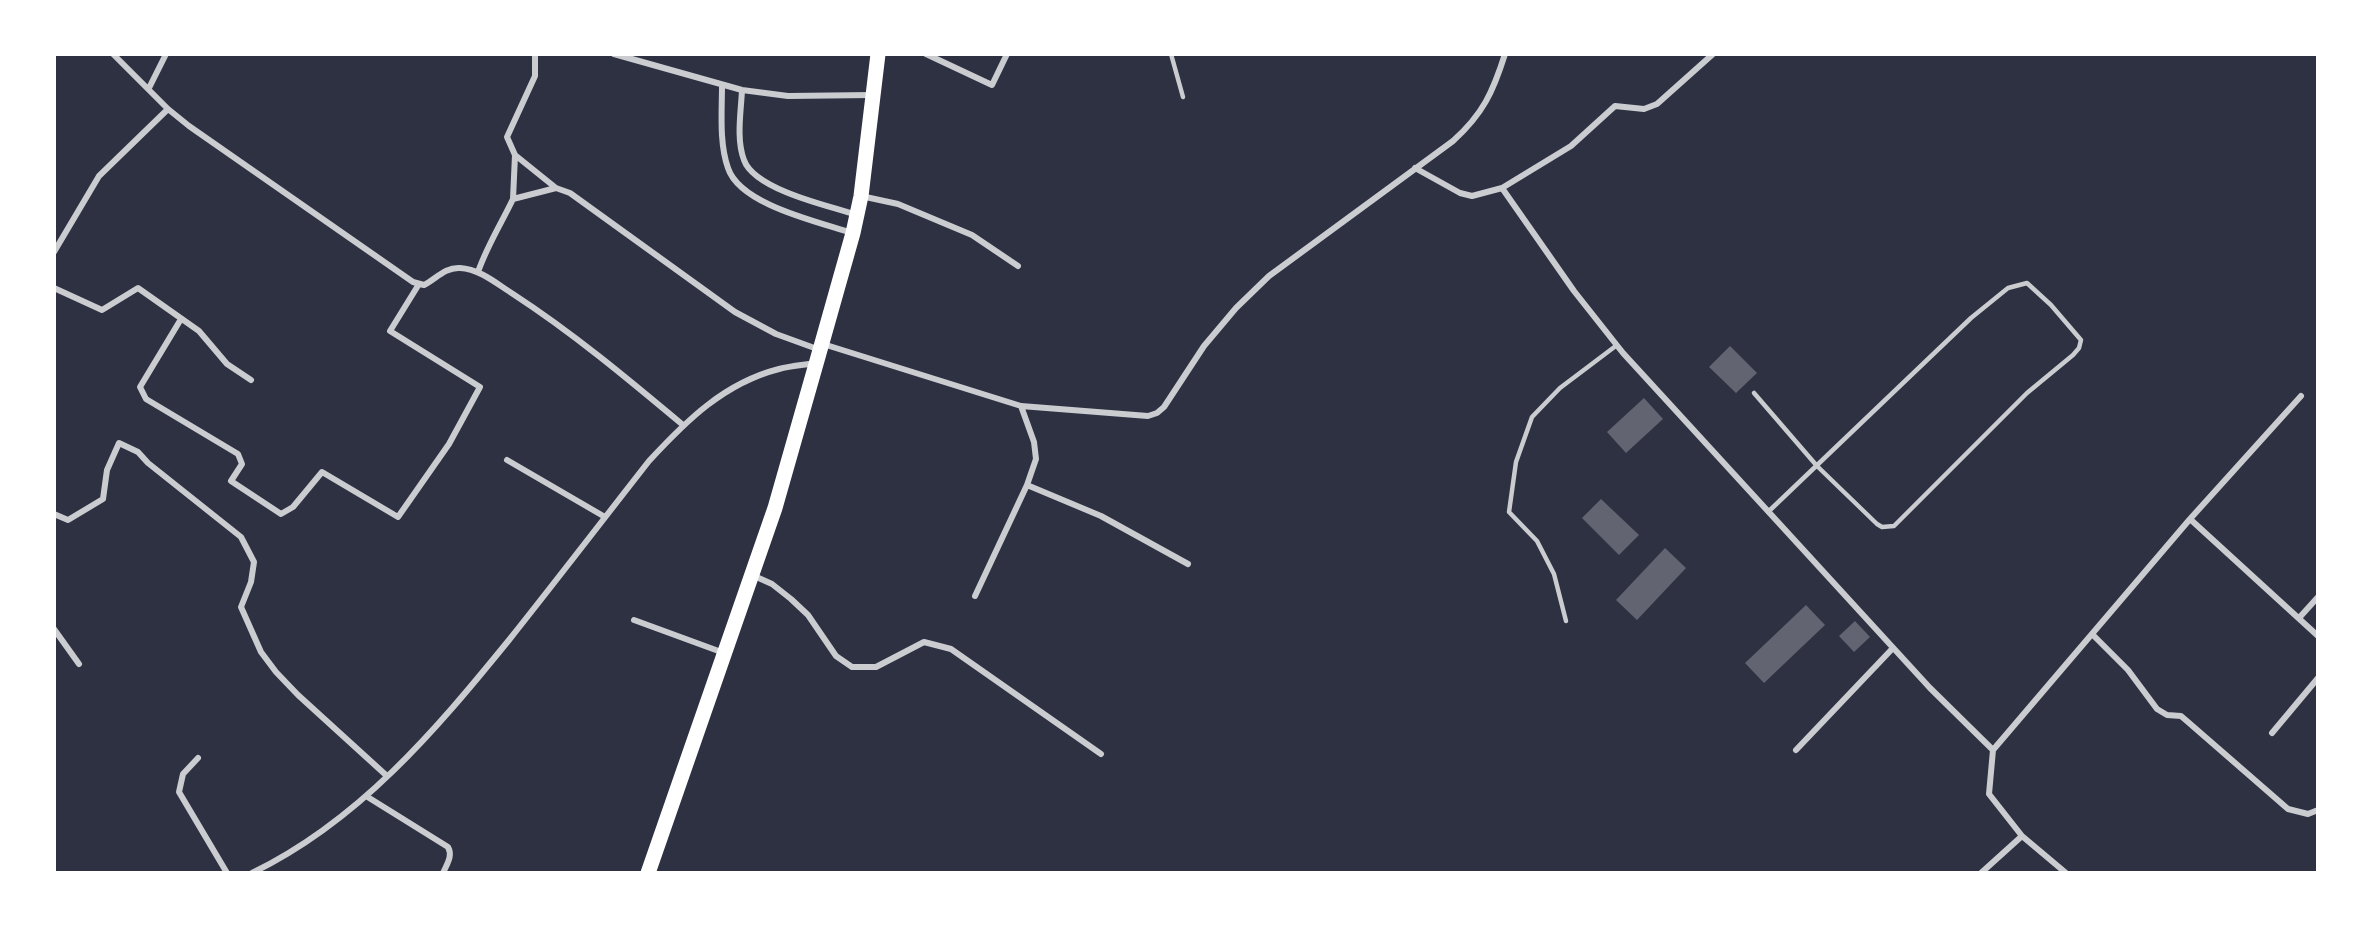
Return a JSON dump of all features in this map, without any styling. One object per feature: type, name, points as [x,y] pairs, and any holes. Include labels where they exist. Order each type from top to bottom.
[{"type":"main road","points":[[648,873],[775,508],[853,233],[861,196],[878,54]]},
{"type":"street","points":[[113,54],[168,109],[189,126],[419,284],[424,285],[453,268],[461,267],[478,272],[560,325],[683,425]]},
{"type":"street","points":[[149,88],[166,54]]},
{"type":"street","points":[[478,272],[488,243],[513,199],[515,155],[507,137],[534,76],[535,54]]},
{"type":"street","points":[[615,54],[742,90],[788,96],[873,95]]},
{"type":"street","points":[[926,54],[992,85],[1007,54]]},
{"type":"street","points":[[515,155],[556,188],[570,193],[735,312],[776,334],[819,352],[1021,406],[1148,416],[1164,407],[1204,346],[1236,308],[1269,276],[1453,141],[1473,122],[1498,78],[1505,54]]},
{"type":"street","points":[[1415,168],[1460,193],[1472,196],[1502,188],[1571,146],[1615,105],[1644,109],[1657,104],[1713,54]]},
{"type":"street","points":[[722,85],[725,151],[728,170],[736,181],[747,192],[773,206],[853,233]]},
{"type":"street","points":[[742,90],[742,149],[744,162],[753,172],[780,190],[856,215]]},
{"type":"street","points":[[54,252],[99,176],[168,109]]},
{"type":"street","points":[[513,199],[556,188]]},
{"type":"street","points":[[1502,188],[1574,291],[1617,345],[1893,648],[1963,722],[1994,750]]},
{"type":"street","points":[[861,196],[898,204],[972,235],[1018,266]]},
{"type":"street","points":[[181,320],[140,387],[146,399],[238,454],[242,464],[231,481],[281,514],[293,507],[322,471],[398,517],[449,444],[480,387],[390,331],[419,284]]},
{"type":"street","points":[[54,288],[102,310],[138,288],[199,331],[227,364],[251,380]]},
{"type":"street","points":[[252,873],[280,859],[332,825],[366,796],[447,717],[649,461],[683,425],[712,400],[735,387],[819,352]]},
{"type":"street","points":[[2066,873],[2022,836],[1989,794],[1994,750],[2190,519],[2301,396]]},
{"type":"street","points":[[975,596],[1027,485],[1036,459],[1034,442],[1021,406]]},
{"type":"street","points":[[54,514],[69,520],[104,499],[107,470],[119,443],[138,452],[148,463],[241,537],[254,562],[251,582],[241,607],[261,652],[298,695],[387,776]]},
{"type":"street","points":[[507,460],[605,517]]},
{"type":"street","points":[[1027,485],[1101,516],[1188,564]]},
{"type":"street","points":[[2190,519],[2318,636]]},
{"type":"street","points":[[752,575],[772,584],[791,598],[808,615],[836,656],[852,667],[876,667],[924,642],[951,648],[1101,754]]},
{"type":"street","points":[[2299,618],[2318,597]]},
{"type":"street","points":[[634,620],[725,653]]},
{"type":"street","points":[[54,629],[79,664]]},
{"type":"street","points":[[2092,634],[2128,670],[2157,709],[2167,715],[2181,716],[2288,809],[2308,814],[2318,810]]},
{"type":"street","points":[[1796,750],[1893,648]]},
{"type":"street","points":[[2272,733],[2318,678]]},
{"type":"street","points":[[198,758],[183,774],[179,792],[227,873]]},
{"type":"street","points":[[366,796],[448,847],[451,852],[442,873]]},
{"type":"street","points":[[1981,873],[2022,836]]},
{"type":"lane","points":[[1171,54],[1184,97]]},
{"type":"lane","points":[[1754,393],[1817,466],[1876,524],[1882,527],[1894,526],[2027,393],[2073,355],[2079,348],[2081,340],[2036,290],[2026,283],[2008,288],[1941,345],[1817,466],[1768,512]]},
{"type":"lane","points":[[1566,621],[1554,574],[1537,541],[1509,512],[1516,462],[1532,417],[1560,388],[1617,345]]},
{"type":"building","points":[[1730,346],[1757,373],[1736,393],[1709,367]]},
{"type":"building","points":[[1644,398],[1663,419],[1626,453],[1607,432]]},
{"type":"building","points":[[1601,499],[1639,535],[1619,555],[1582,518]]},
{"type":"building","points":[[1665,548],[1686,568],[1637,620],[1616,600]]},
{"type":"building","points":[[1806,605],[1825,625],[1764,683],[1745,663]]},
{"type":"building","points":[[1855,621],[1870,637],[1854,652],[1839,636]]}]
